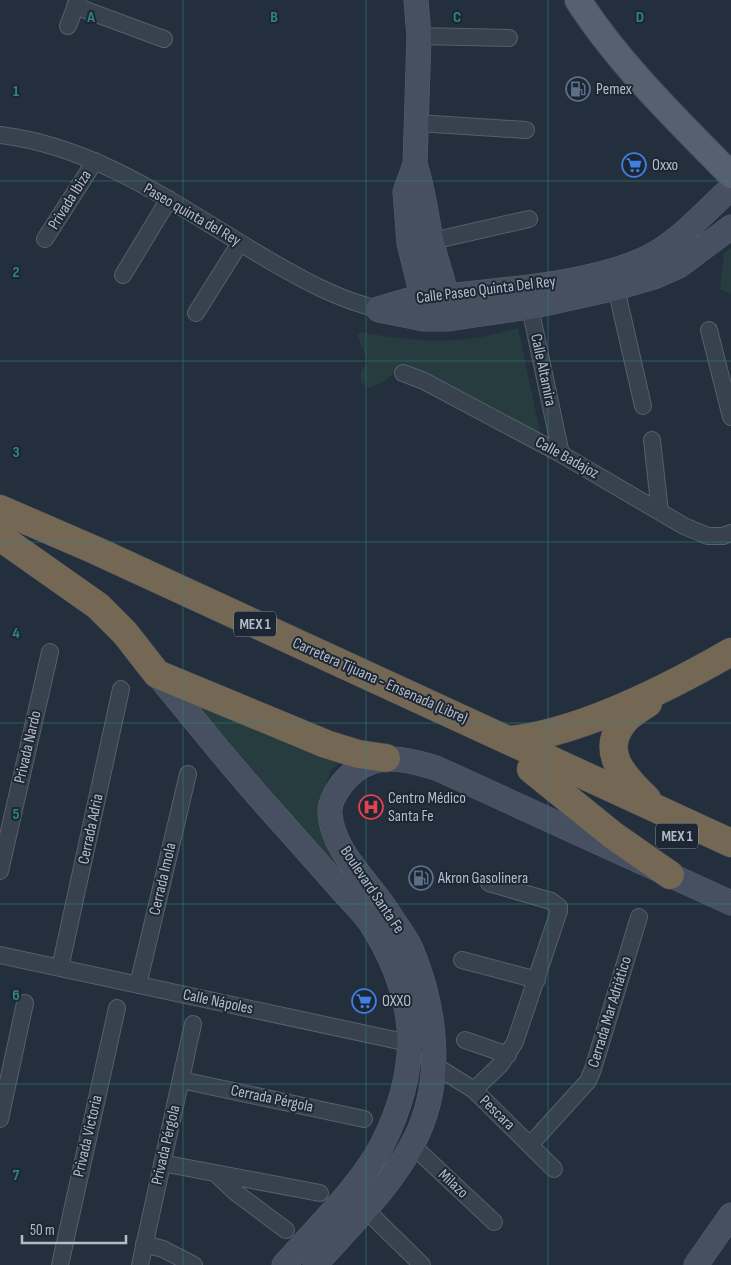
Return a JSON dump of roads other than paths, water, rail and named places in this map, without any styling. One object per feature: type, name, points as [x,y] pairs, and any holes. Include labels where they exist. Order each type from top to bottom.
[{"type":"highway","name":"Carretera Tijuana - Ensenada (Libre)","points":[[0,509],[98,551],[731,843]]},
{"type":"highway","name":"Carretera Tijuana - Ensenada (Libre)","points":[[0,529],[86,565],[731,861]]},
{"type":"highway","points":[[0,537],[98,606],[124,632],[157,674],[326,744],[358,754],[386,758]]},
{"type":"highway","points":[[510,740],[528,738],[568,727],[670,684],[731,652]]},
{"type":"highway","points":[[660,810],[624,776],[613,754],[619,730],[627,718],[670,684]]},
{"type":"highway","points":[[532,769],[614,836],[670,875]]},
{"type":"main road","points":[[416,0],[419,36],[415,164],[406,192],[409,243],[422,296],[424,319]]},
{"type":"main road","points":[[578,0],[592,21],[619,54],[679,122],[731,175]]},
{"type":"main road","points":[[415,164],[424,190],[432,242],[447,296],[448,319]]},
{"type":"main road","name":"Calle Paseo Quinta Del Rey","points":[[378,310],[422,296],[528,297],[616,288],[648,268],[670,243],[731,188]]},
{"type":"main road","name":"Calle Paseo Quinta Del Rey","points":[[378,310],[424,319],[448,319],[602,274],[679,266],[731,228]]},
{"type":"main road","name":"Boulevard Santa Fe","points":[[157,674],[246,783],[412,949],[424,985],[435,1055],[429,1103],[412,1146],[366,1210],[314,1265]]},
{"type":"main road","name":"Boulevard Santa Fe","points":[[284,1265],[362,1175],[381,1146],[402,1099],[412,1046],[398,980],[373,926],[371,906],[355,868],[334,832],[329,811],[336,792],[350,774],[362,766],[386,758],[405,759],[436,768],[731,904]]},
{"type":"main road","points":[[696,1265],[731,1215]]},
{"type":"street","points":[[68,26],[77,3],[164,39]]},
{"type":"street","points":[[419,36],[509,38]]},
{"type":"street","points":[[417,123],[526,130]]},
{"type":"street","name":"Paseo quinta del Rey","points":[[0,135],[52,146],[95,161],[169,199],[240,243],[343,300],[378,310]]},
{"type":"street","name":"Privada Ibiza","points":[[45,239],[95,161]]},
{"type":"street","points":[[123,275],[169,199]]},
{"type":"street","points":[[432,242],[529,219]]},
{"type":"street","points":[[196,313],[240,243]]},
{"type":"street","points":[[616,288],[643,406]]},
{"type":"street","name":"Calle Altamira","points":[[528,297],[561,454]]},
{"type":"street","points":[[709,330],[731,417]]},
{"type":"street","name":"Calle Badajoz","points":[[403,373],[424,381],[561,454],[660,512],[708,536],[723,536],[731,533]]},
{"type":"street","points":[[652,440],[660,512]]},
{"type":"street","name":"Privada Nardo","points":[[0,871],[50,652]]},
{"type":"street","name":"Cerrada Adria","points":[[60,968],[121,689]]},
{"type":"street","name":"Cerrada Imola","points":[[138,985],[188,774]]},
{"type":"street","points":[[474,1090],[508,1055],[515,1042],[558,917],[559,907],[551,901],[489,883]]},
{"type":"street","name":"Cerrada Mar Adriático","points":[[530,1145],[588,1081],[594,1070],[639,917]]},
{"type":"street","name":"Calle Nápoles","points":[[0,955],[412,1046],[435,1055]]},
{"type":"street","points":[[462,960],[537,980]]},
{"type":"street","points":[[0,1119],[25,1003]]},
{"type":"street","name":"Privada Victoria","points":[[60,1265],[117,1008]]},
{"type":"street","name":"Privada Pérgola","points":[[140,1265],[192,1024]]},
{"type":"street","points":[[465,1040],[508,1055]]},
{"type":"street","name":"Pescara","points":[[435,1055],[474,1090],[554,1170]]},
{"type":"street","name":"Cerrada Pérgola","points":[[181,1080],[364,1119]]},
{"type":"street","name":"Milazo","points":[[412,1146],[494,1222]]},
{"type":"street","points":[[162,1163],[320,1193]]},
{"type":"street","points":[[216,1173],[235,1192],[286,1230]]},
{"type":"street","points":[[366,1210],[422,1265]]},
{"type":"street","points":[[144,1244],[163,1248],[194,1265]]},
{"type":"place","name":"Pemex","points":[[578,89]]},
{"type":"place","name":"Oxxo","points":[[634,165]]},
{"type":"place","name":"Centro Médico Santa Fe","points":[[371,807]]},
{"type":"place","name":"Akron Gasolinera","points":[[421,878]]},
{"type":"place","name":"OXXO","points":[[364,1001]]}]
